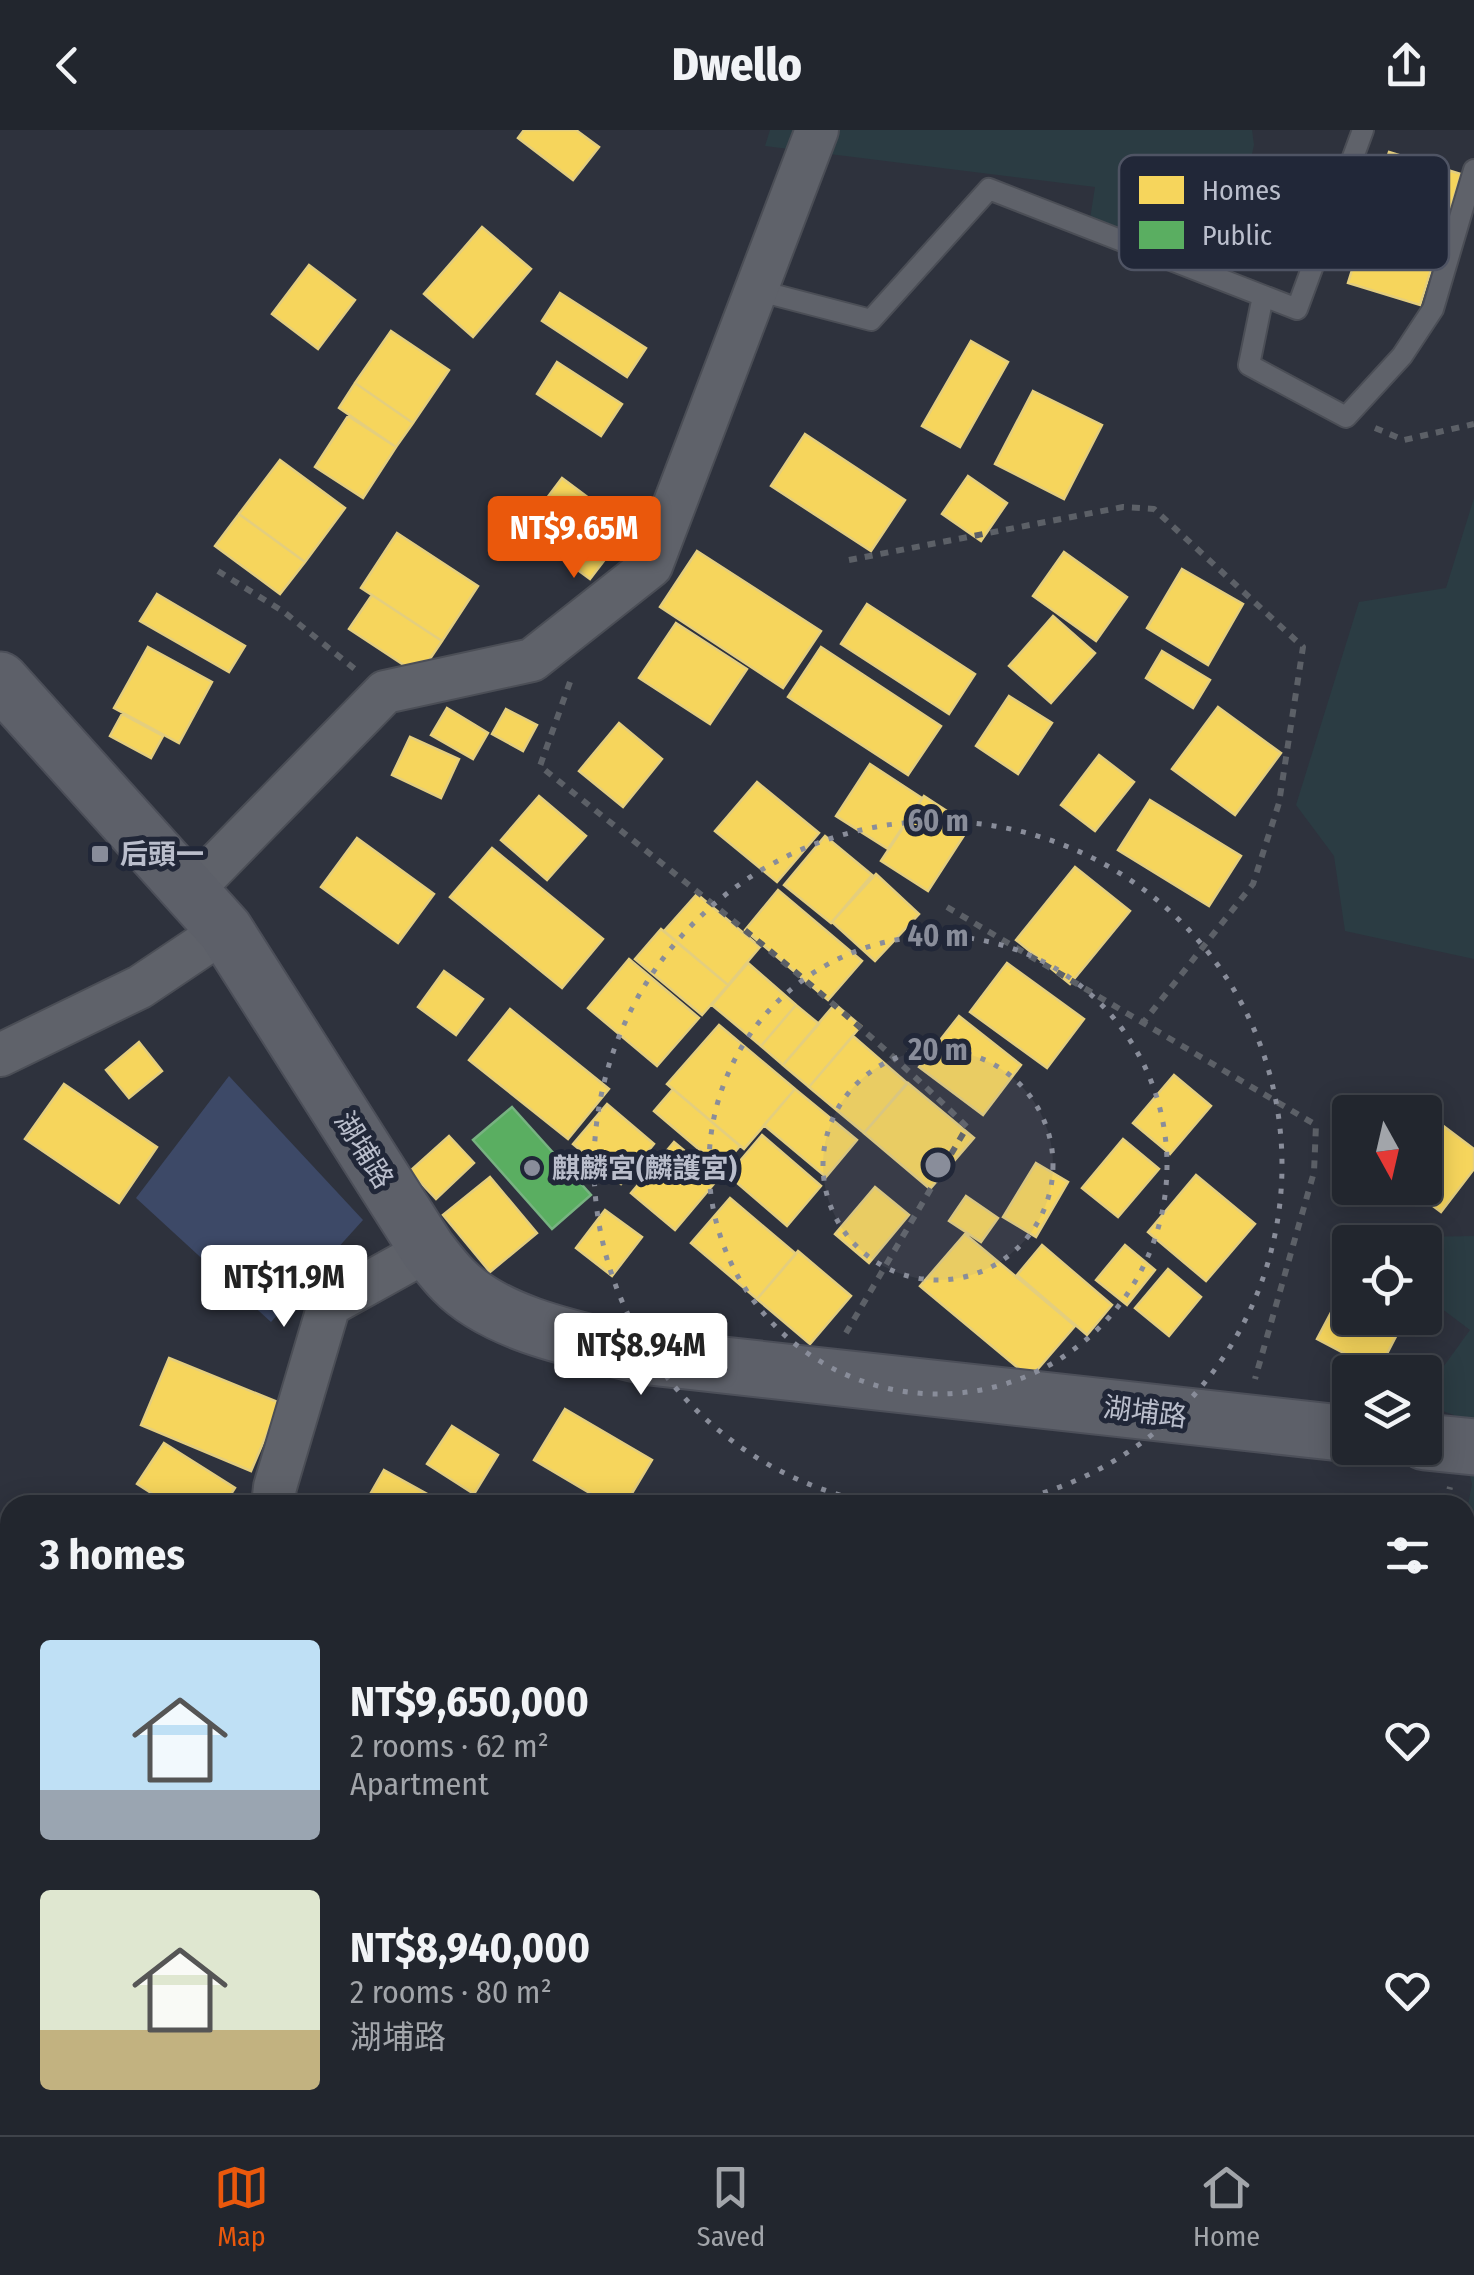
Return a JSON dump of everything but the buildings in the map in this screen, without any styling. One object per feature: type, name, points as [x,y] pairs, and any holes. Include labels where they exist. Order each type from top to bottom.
[{"type":"main road","name":"湖埔路","points":[[0,680],[207,911],[428,1250],[455,1283],[503,1314],[547,1332],[650,1357],[1332,1432]]},
{"type":"main road","points":[[1442,1444],[1474,1447]]},
{"type":"street","points":[[0,1055],[140,987],[385,692],[532,660],[650,566],[817,130]]},
{"type":"street","points":[[274,1495],[329,1305],[428,1250]]},
{"type":"lane","points":[[1354,155],[1363,130]]},
{"type":"lane","points":[[1449,255],[1474,170]]},
{"type":"lane","points":[[756,290],[871,320],[989,188],[1119,239]]},
{"type":"lane","points":[[1197,270],[1298,309],[1312,270]]},
{"type":"lane","points":[[1263,296],[1250,365],[1346,417],[1402,356],[1433,309],[1445,270]]},
{"type":"path","points":[[1346,417],[1404,440],[1474,424]]},
{"type":"path","points":[[850,560],[1122,506],[1154,508],[1303,647],[1279,803],[1252,884],[1142,1024]]},
{"type":"path","points":[[218,571],[284,612],[385,692]]},
{"type":"path","points":[[571,680],[540,766],[894,1056],[967,1127],[822,1374]]},
{"type":"path","points":[[947,907],[1316,1124],[1314,1172],[1242,1423]]},
{"type":"shaded area","points":[[770,130],[1252,130],[1254,145],[1252,155],[1119,155],[1119,235],[1087,238],[1095,187],[765,146]]},
{"type":"shaded area","points":[[1474,498],[1474,959],[1345,931],[1334,856],[1296,805],[1359,602],[1446,588]]},
{"type":"shaded area","points":[[1474,1236],[1474,1495],[1470,1495],[1472,1484],[1454,1415],[1442,1411],[1442,1369],[1470,1330],[1442,1309],[1442,1237]]},
{"type":"water","points":[[229,1076],[363,1220],[271,1322],[136,1198]]},
{"type":"place","name":"后頭一","points":[[100,854]]},
{"type":"place","name":"麒麟宮(麟護宮)","points":[[532,1168]]}]
